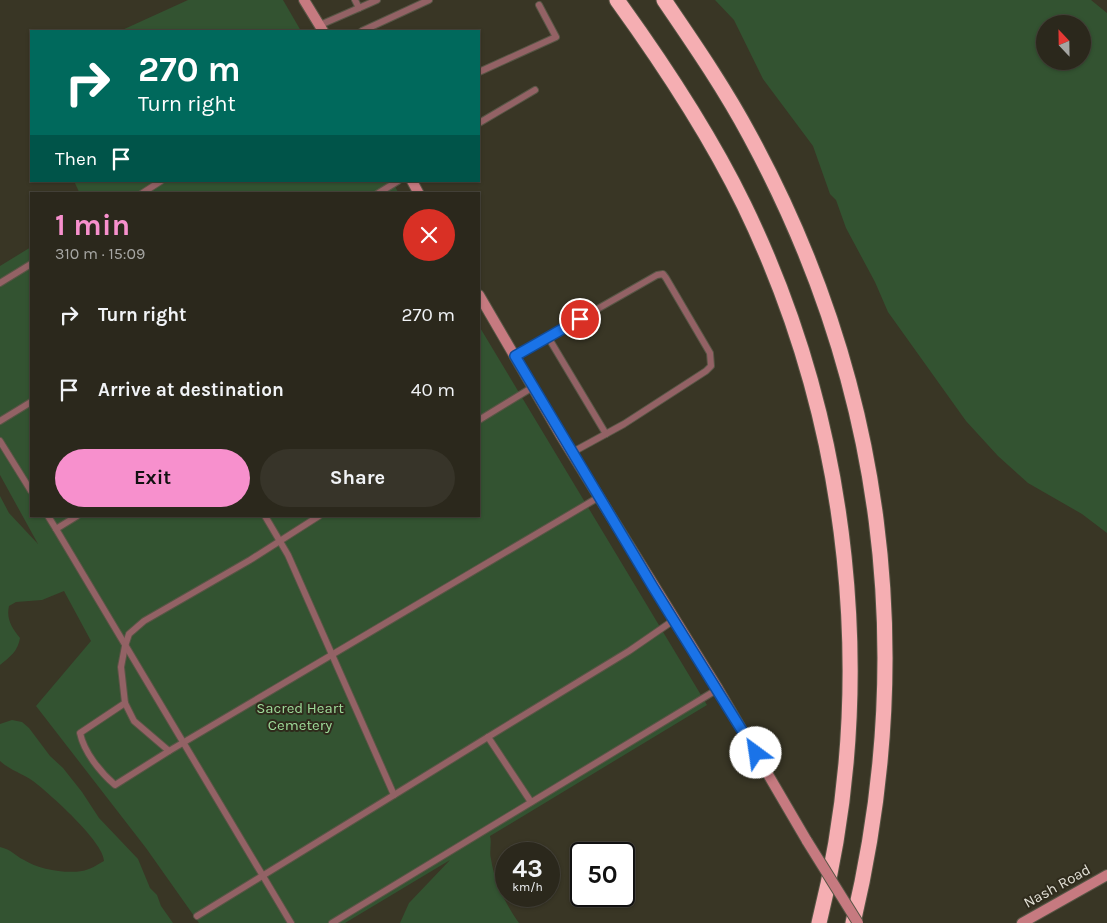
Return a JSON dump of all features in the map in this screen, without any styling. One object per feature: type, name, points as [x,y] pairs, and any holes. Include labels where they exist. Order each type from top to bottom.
[{"type":"highway","points":[[617,0],[694,116],[750,217],[793,322],[824,434],[844,555],[850,661],[848,734],[842,788],[834,849],[819,923]]},
{"type":"highway","points":[[664,0],[735,110],[784,206],[831,322],[849,382],[863,439],[876,514],[882,568],[886,684],[883,743],[876,803],[853,923]]},
{"type":"main road","points":[[304,0],[322,28]]},
{"type":"main road","points":[[480,297],[571,453],[718,689],[858,923]]},
{"type":"main road","name":"Nash Road","points":[[1022,923],[1107,875]]},
{"type":"lane","points":[[355,0],[359,8]]},
{"type":"lane","points":[[322,28],[377,0]]},
{"type":"lane","points":[[365,30],[429,0]]},
{"type":"lane","points":[[480,72],[556,38],[539,5]]},
{"type":"lane","points":[[480,122],[535,90]]},
{"type":"lane","points":[[144,192],[159,182]]},
{"type":"lane","points":[[380,192],[396,182]]},
{"type":"lane","points":[[0,283],[30,265]]},
{"type":"lane","points":[[515,356],[657,275],[663,274],[710,353],[711,366],[706,371],[606,434],[571,453]]},
{"type":"lane","points":[[548,337],[606,434]]},
{"type":"lane","points":[[480,419],[533,387]]},
{"type":"lane","points":[[0,421],[30,403]]},
{"type":"lane","points":[[0,441],[30,489]]},
{"type":"lane","points":[[125,703],[80,733],[82,742],[93,760],[115,784],[331,654],[599,497]]},
{"type":"lane","points":[[49,517],[291,923]]},
{"type":"lane","points":[[56,529],[75,517]]},
{"type":"lane","points":[[266,517],[280,540],[394,795]]},
{"type":"lane","points":[[169,751],[134,722],[125,703],[121,667],[129,634],[144,621],[250,560],[317,517]]},
{"type":"lane","points":[[197,916],[629,651],[674,620]]},
{"type":"lane","points":[[332,923],[718,689]]},
{"type":"lane","points":[[488,737],[531,802]]},
{"type":"green space","points":[[188,0],[283,0],[300,30],[122,30]]},
{"type":"green space","points":[[715,0],[1091,0],[1107,13],[1107,533],[1082,514],[1028,483],[998,456],[966,421],[888,312],[875,282],[846,228],[836,200],[830,194],[813,146],[763,79],[734,20]]},
{"type":"green space","points":[[74,182],[393,182],[398,192],[79,192]]},
{"type":"green space","name":"Sacred Heart Cemetery","points":[[30,248],[30,517],[480,517],[480,328],[707,705],[490,836],[490,856],[495,876],[495,907],[509,907],[519,923],[400,923],[409,903],[450,860],[345,923],[199,923],[146,848],[36,706],[91,641],[64,591],[42,600],[16,602],[9,606],[8,615],[10,623],[20,638],[15,650],[0,665],[0,496],[9,513],[38,544],[0,475],[0,266]]},
{"type":"green space","points":[[12,720],[22,722],[29,728],[50,756],[63,768],[82,792],[99,818],[138,859],[150,888],[157,895],[161,906],[173,923],[0,923],[0,847],[37,866],[60,871],[75,872],[85,870],[104,861],[102,853],[95,842],[74,818],[33,781],[0,761],[0,724]]},
{"type":"route","points":[[580,319],[515,356],[560,434],[756,753]]}]
